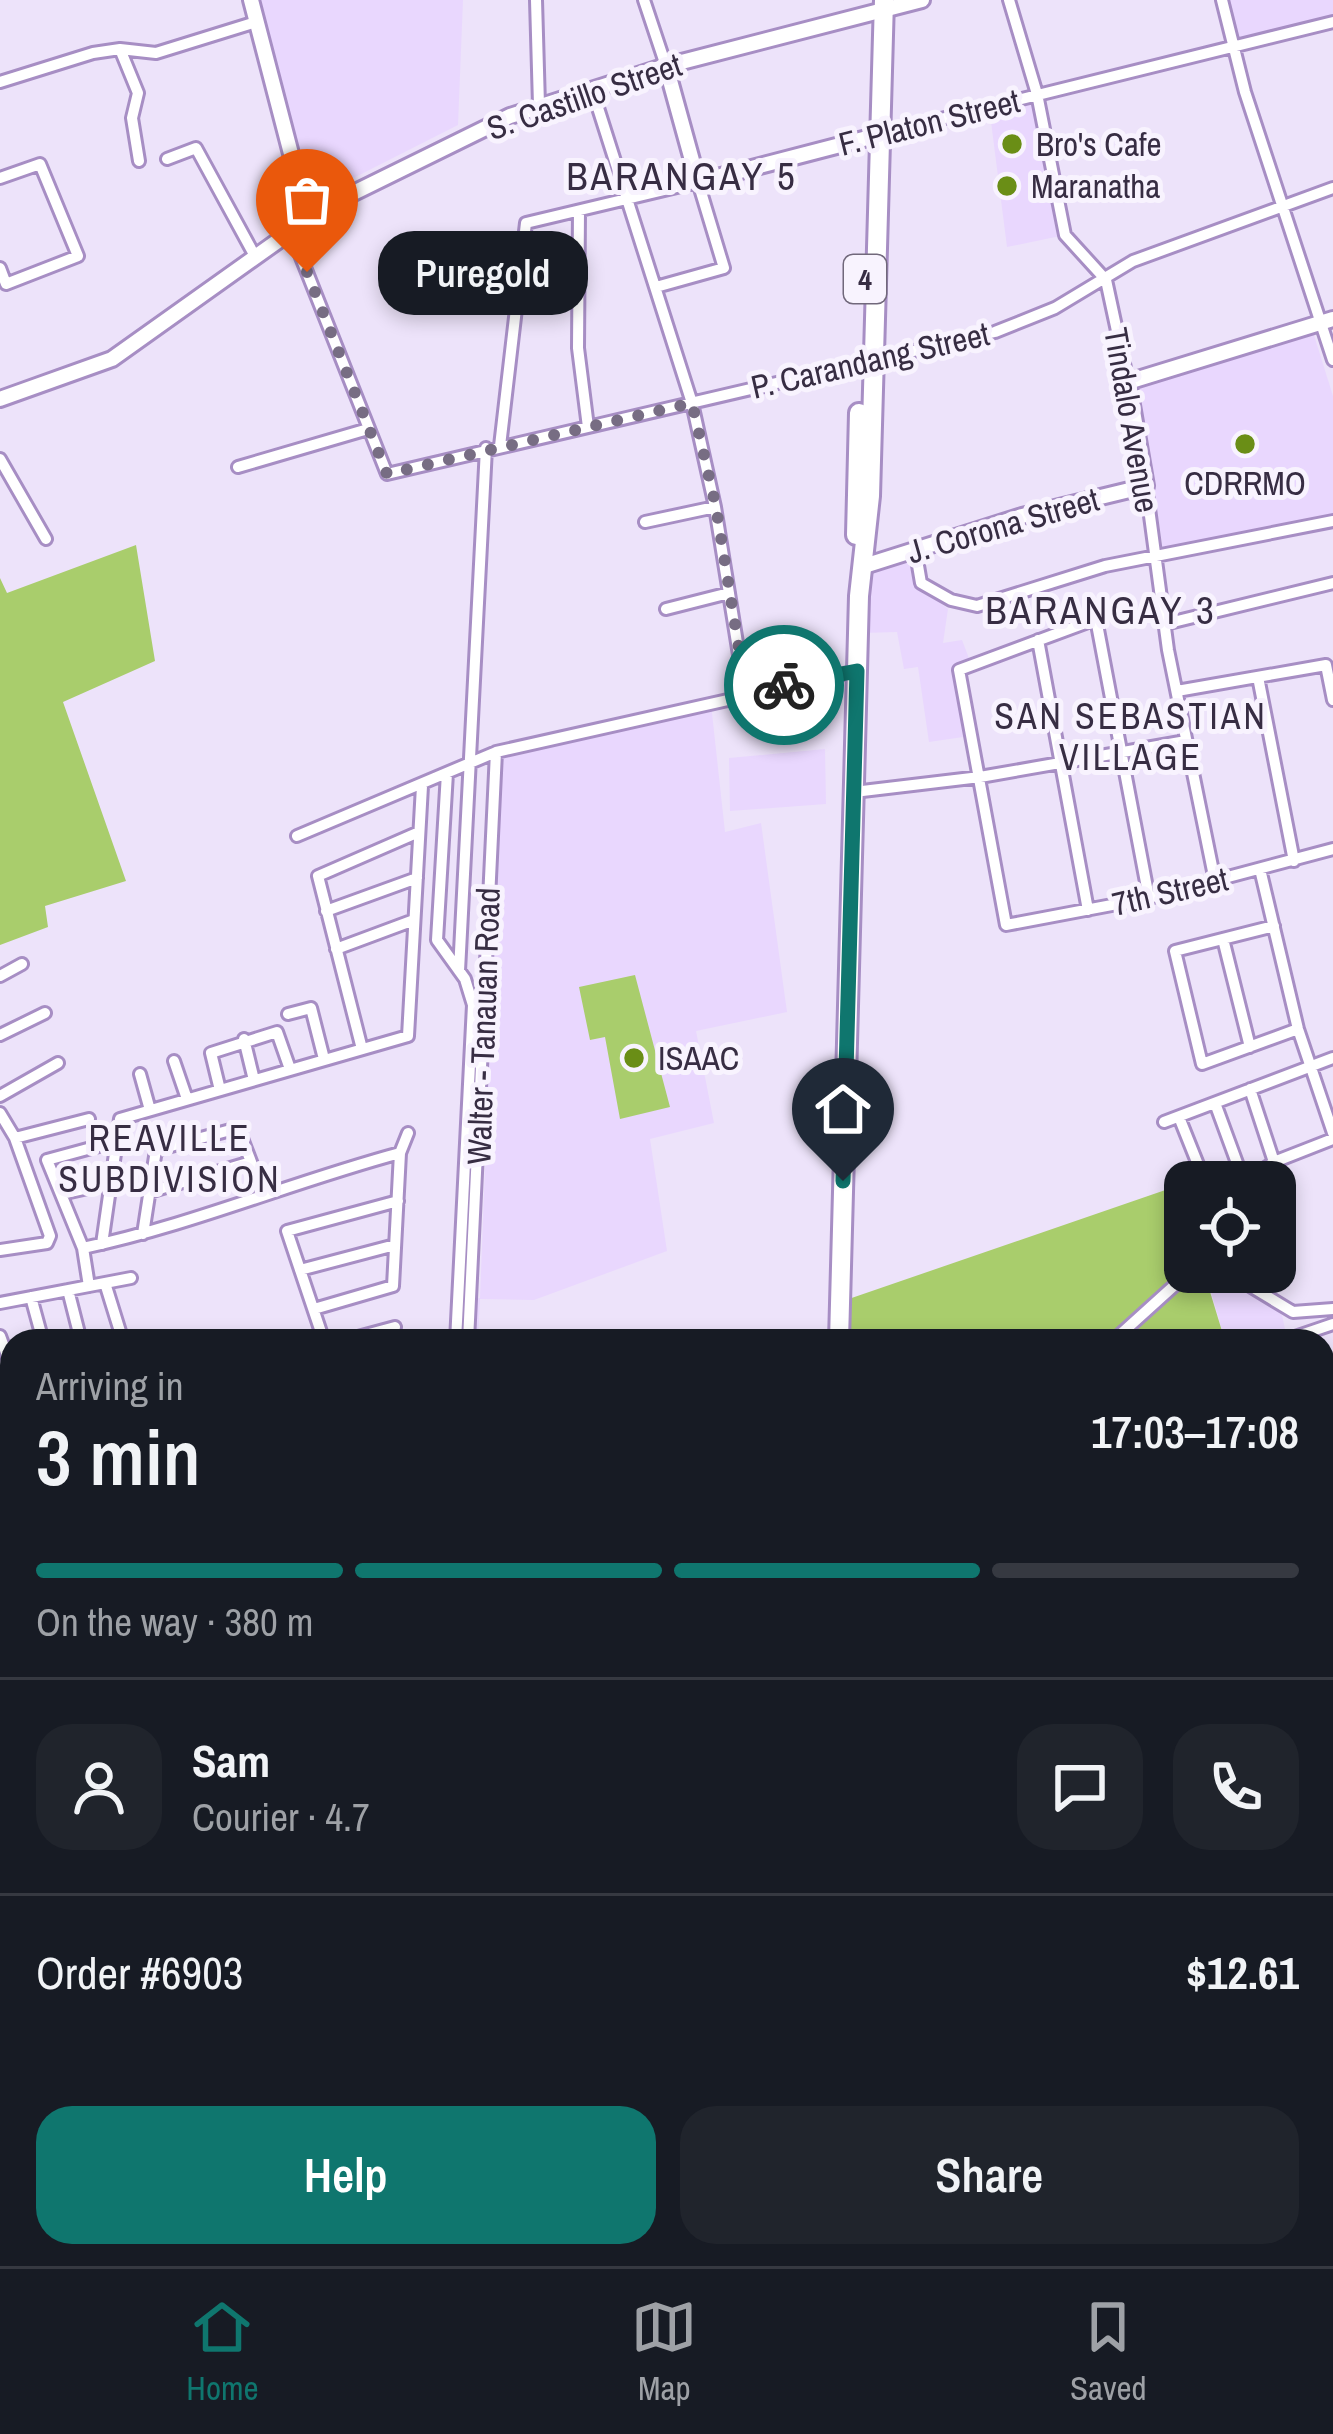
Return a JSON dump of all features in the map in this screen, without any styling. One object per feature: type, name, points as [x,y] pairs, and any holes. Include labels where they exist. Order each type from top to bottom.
[{"type":"highway","name":"4","points":[[839,1329],[861,562],[870,496],[866,361],[880,5]]},
{"type":"street","points":[[251,0],[308,219]]},
{"type":"street","points":[[536,0],[539,105]]},
{"type":"street","points":[[644,0],[724,268],[656,287]]},
{"type":"street","name":"S. Castillo Street","points":[[0,399],[112,359],[308,219],[387,174],[539,105],[880,5],[922,0]]},
{"type":"street","points":[[1009,0],[1037,94],[1065,235],[1106,280]]},
{"type":"street","points":[[1222,0],[1232,46],[1326,322],[1333,360]]},
{"type":"street","points":[[0,82],[120,49],[156,53],[256,22]]},
{"type":"street","name":"F. Platon Street","points":[[493,447],[526,223],[1333,22]]},
{"type":"street","points":[[120,49],[139,93],[132,118],[140,161]]},
{"type":"street","points":[[592,89],[692,403],[716,507],[746,692]]},
{"type":"street","points":[[167,159],[196,148],[256,258]]},
{"type":"street","points":[[0,178],[40,164],[78,256],[6,284],[0,268]]},
{"type":"street","name":"P. Carandang Street","points":[[368,429],[387,474],[995,332],[1106,280],[1132,261],[1333,188]]},
{"type":"street","points":[[579,211],[578,348],[588,428]]},
{"type":"street","points":[[238,467],[368,429],[291,232]]},
{"type":"street","name":"Tindalo Avenue","points":[[1106,280],[1146,486],[1177,692],[1215,881]]},
{"type":"street","points":[[1128,382],[1326,322]]},
{"type":"street","points":[[459,971],[467,764],[493,447]]},
{"type":"street","points":[[0,459],[46,539]]},
{"type":"street","name":"J. Corona Street","points":[[861,562],[1146,486]]},
{"type":"street","points":[[645,522],[716,507]]},
{"type":"street","points":[[915,548],[921,583],[951,600],[977,605],[1105,566],[1156,560],[1333,521]]},
{"type":"street","points":[[1165,624],[1333,583]]},
{"type":"street","points":[[666,609],[729,593]]},
{"type":"street","points":[[980,778],[959,670],[1096,619],[1149,898]]},
{"type":"street","points":[[1038,640],[1088,910]]},
{"type":"street","points":[[1177,692],[1326,664],[1333,700]]},
{"type":"street","points":[[297,836],[496,752],[746,692],[857,671]]},
{"type":"street","points":[[1258,677],[1294,861]]},
{"type":"street","points":[[854,792],[980,778],[1186,741]]},
{"type":"street","name":"Walter - Tanauan Road","points":[[469,1329],[496,752]]},
{"type":"street","points":[[447,773],[436,940],[471,990],[472,1005],[457,1329]]},
{"type":"street","name":"7th Street","points":[[980,778],[1006,925],[1149,898],[1333,849]]},
{"type":"street","points":[[101,1244],[120,1119],[408,1036],[422,786]]},
{"type":"street","points":[[362,1048],[318,876],[419,832]]},
{"type":"street","points":[[1260,869],[1298,1029],[1333,1136],[1276,1161]]},
{"type":"street","points":[[326,911],[416,878]]},
{"type":"street","points":[[336,949],[414,920]]},
{"type":"street","points":[[1274,926],[1175,952],[1202,1064],[1298,1029]]},
{"type":"street","points":[[1223,939],[1250,1047]]},
{"type":"street","points":[[0,976],[22,964]]},
{"type":"street","points":[[289,1014],[311,1008],[324,1059]]},
{"type":"street","points":[[0,1035],[45,1013]]},
{"type":"street","points":[[220,1090],[211,1053],[244,1039],[277,1032],[290,1070]]},
{"type":"street","points":[[244,1039],[254,1080]]},
{"type":"street","points":[[1164,1122],[1333,1058]]},
{"type":"street","points":[[174,1061],[187,1099]]},
{"type":"street","points":[[0,1096],[58,1063]]},
{"type":"street","points":[[140,1074],[150,1110]]},
{"type":"street","points":[[1250,1089],[1274,1161]]},
{"type":"street","points":[[1215,1102],[1237,1161]]},
{"type":"street","points":[[0,1113],[15,1138],[50,1236],[47,1243],[1,1248]]},
{"type":"street","points":[[1178,1117],[1196,1161]]},
{"type":"street","points":[[15,1138],[88,1119]]},
{"type":"street","points":[[142,1234],[156,1150],[238,1128],[263,1193]]},
{"type":"street","points":[[314,1309],[393,1286],[400,1153],[408,1133]]},
{"type":"street","points":[[89,1286],[83,1248],[47,1160],[117,1142]]},
{"type":"street","points":[[83,1248],[246,1204],[263,1193],[400,1153]]},
{"type":"street","points":[[149,1192],[251,1162]]},
{"type":"street","points":[[61,1194],[110,1183]]},
{"type":"street","points":[[320,1329],[287,1231],[398,1201]]},
{"type":"street","points":[[300,1270],[395,1245]]},
{"type":"street","points":[[0,1303],[131,1278]]},
{"type":"street","points":[[105,1282],[119,1329]]},
{"type":"street","points":[[68,1290],[78,1329]]},
{"type":"street","points":[[1126,1329],[1167,1293]]},
{"type":"street","points":[[1265,1293],[1304,1315],[1333,1309]]},
{"type":"street","points":[[31,1297],[40,1329]]},
{"type":"street","points":[[1304,1315],[1306,1329],[1333,1324]]},
{"type":"street","points":[[388,1329],[395,1327]]},
{"type":"shaded area","points":[[261,0],[463,0],[458,125],[310,200]]},
{"type":"shaded area","points":[[1222,0],[1333,0],[1333,22],[1233,47]]},
{"type":"shaded area","points":[[1037,94],[1065,235],[1007,247],[989,106]]},
{"type":"shaded area","points":[[1313,332],[1333,396],[1333,514],[1163,550],[1138,386]]},
{"type":"shaded area","points":[[910,561],[920,587],[948,609],[943,643],[962,640],[970,661],[955,668],[963,737],[929,742],[918,667],[904,669],[897,632],[862,633],[865,573]]},
{"type":"shaded area","points":[[711,704],[725,832],[761,823],[787,1012],[696,1031],[714,1123],[650,1139],[667,1251],[534,1300],[480,1299],[479,1329],[459,1329],[461,1299],[480,1298],[501,754]]},
{"type":"shaded area","points":[[825,749],[826,804],[730,811],[729,758]]},
{"type":"shaded area","points":[[1212,1293],[1253,1293],[1282,1315],[1285,1329],[1222,1329]]},
{"type":"green space","points":[[136,545],[155,661],[63,702],[126,881],[45,906],[48,927],[0,945],[0,578],[7,593]]},
{"type":"green space","points":[[635,975],[670,1107],[620,1119],[605,1037],[590,1040],[579,987]]},
{"type":"green space","points":[[1164,1190],[1164,1293],[1210,1293],[1221,1329],[839,1329],[840,1302]]},
{"type":"way so far","points":[[307,272],[387,474],[692,403],[716,507],[746,692],[784,685]]},
{"type":"place","name":"Bro's Cafe","points":[[1012,144]]},
{"type":"place","name":"Maranatha","points":[[1007,186]]},
{"type":"place","name":"Puregold","points":[[307,272]]},
{"type":"place","name":"CDRRMO","points":[[1245,444]]},
{"type":"place","name":"ISAAC","points":[[634,1058]]},
{"type":"district","name":"BARANGAY 5","points":[[682,176]]},
{"type":"district","name":"BARANGAY 3","points":[[1101,610]]},
{"type":"district","name":"SAN SEBASTIAN VILLAGE","points":[[1131,736]]},
{"type":"district","name":"REAVILLE SUBDIVISION","points":[[170,1158]]},
{"type":"route","points":[[784,685],[857,671],[843,1181]]}]
